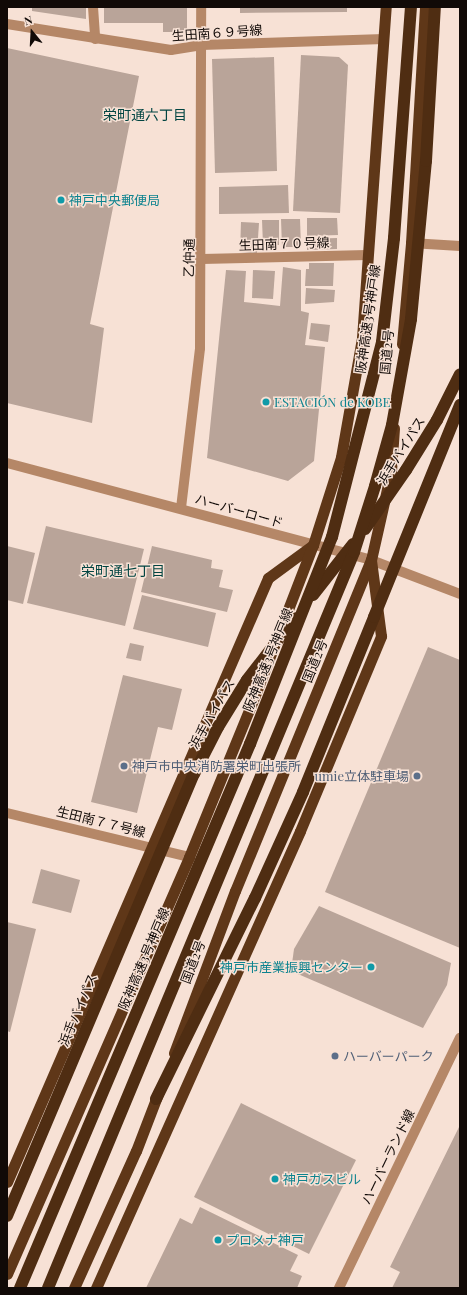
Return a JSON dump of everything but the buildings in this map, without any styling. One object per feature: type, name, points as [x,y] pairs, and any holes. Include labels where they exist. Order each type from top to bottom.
[{"type":"highway","name":"国道2号","points":[[7,1274],[189,857],[313,545],[341,457],[362,338],[386,7]]},
{"type":"highway","name":"阪神高速3号神戸線","points":[[20,1288],[250,744],[332,537],[382,342],[394,238],[411,7]]},
{"type":"highway","name":"国道2号","points":[[74,1288],[136,1151],[235,890],[371,560],[391,471],[411,243],[425,7]]},
{"type":"highway","points":[[48,1288],[354,552],[375,486],[392,425],[411,319],[426,161],[435,7]]},
{"type":"highway","name":"浜手バイパス","points":[[7,1216],[171,826],[218,727],[247,680],[372,520],[406,470],[437,420],[460,374]]},
{"type":"highway","points":[[156,1099],[255,898],[303,792],[460,405]]},
{"type":"highway","points":[[7,1182],[150,848],[268,578],[313,545]]},
{"type":"highway","points":[[96,1288],[300,831],[381,636],[371,560]]},
{"type":"street","points":[[94,7],[95,39]]},
{"type":"street","name":"乙仲通","points":[[181,508],[200,348],[202,260],[201,7]]},
{"type":"street","name":"生田南６９号線","points":[[7,24],[171,50],[201,45],[384,39]]},
{"type":"street","points":[[411,243],[460,246]]},
{"type":"street","name":"生田南７０号線","points":[[202,260],[367,255]]},
{"type":"street","name":"ハーバーロード","points":[[7,463],[181,508],[371,560],[460,594]]},
{"type":"street","name":"生田南７７号線","points":[[7,813],[189,857]]},
{"type":"street","name":"ハーバーランド線","points":[[339,1288],[460,1038]]},
{"type":"place","name":"神戸中央郵便局","points":[[61,200]]},
{"type":"place","name":"ESTACIÓN de KOBE","points":[[266,402]]},
{"type":"place","name":"神戸市中央消防署栄町出張所","points":[[124,766]]},
{"type":"place","name":"umie立体駐車場","points":[[417,776]]},
{"type":"place","name":"神戸市産業振興センター","points":[[371,967]]},
{"type":"place","name":"ハーバーパーク","points":[[335,1056]]},
{"type":"place","name":"神戸ガスビル","points":[[275,1179]]},
{"type":"place","name":"プロメナ神戸","points":[[218,1240]]},
{"type":"district","name":"栄町通六丁目","points":[[145,115]]},
{"type":"district","name":"栄町通七丁目","points":[[123,571]]}]
